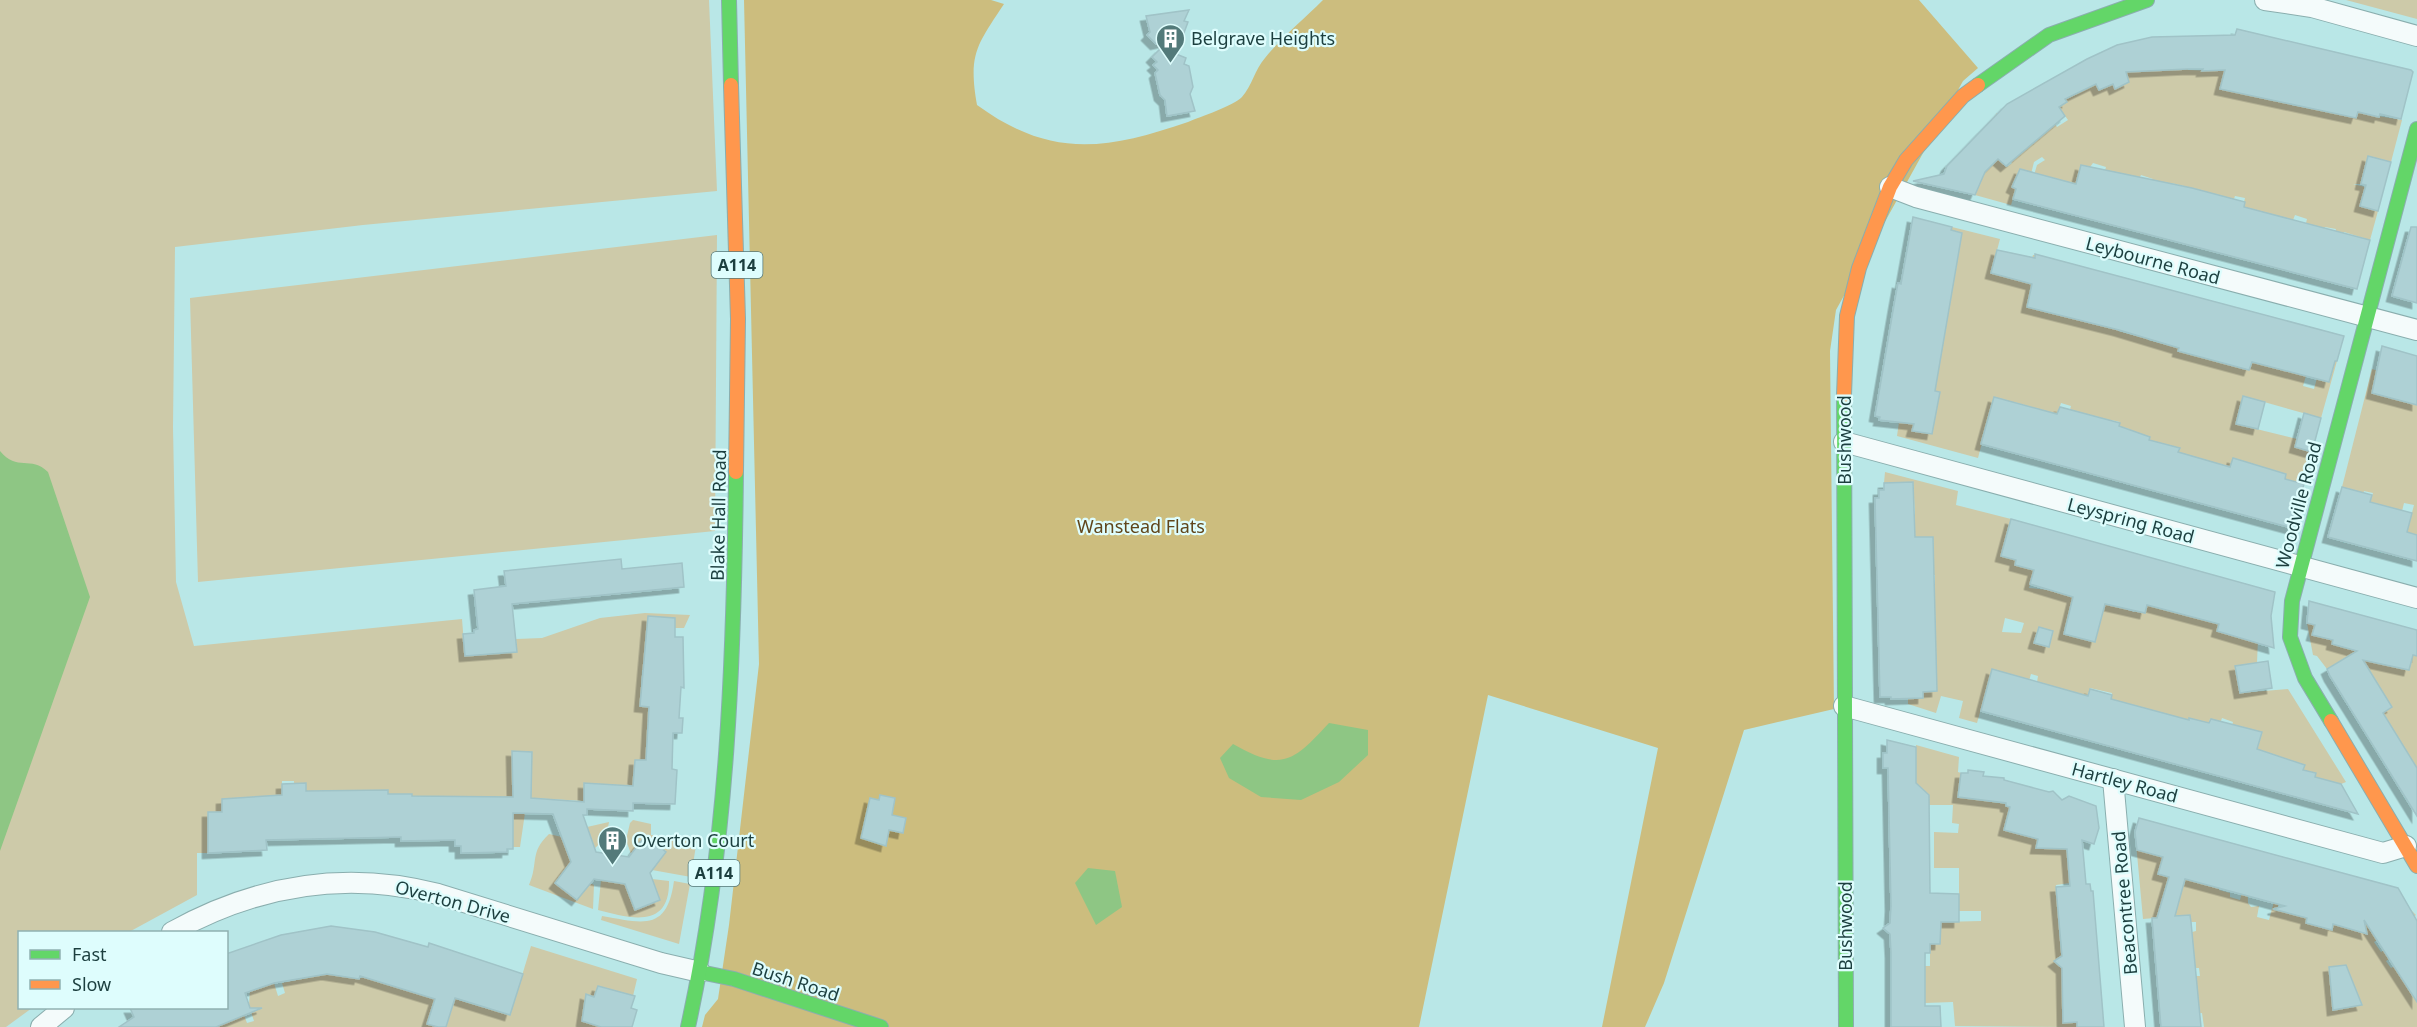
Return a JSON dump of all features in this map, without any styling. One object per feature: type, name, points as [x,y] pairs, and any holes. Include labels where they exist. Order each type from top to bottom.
[{"type":"street","name":"Blake Hall Road","points":[[688,1027],[700,972],[722,808],[735,606],[738,319],[729,0]]},
{"type":"street","name":"Bushwood","points":[[1846,1027],[1844,372],[1847,316],[1859,268],[1890,187],[1906,160],[1964,96],[2049,34],[2147,0]]},
{"type":"street","points":[[2265,0],[2312,8],[2417,36]]},
{"type":"street","name":"Woodville Road","points":[[2417,129],[2300,566],[2292,601],[2290,637],[2304,678],[2417,865]]},
{"type":"street","name":"Leybourne Road","points":[[1890,187],[1916,197],[2417,330]]},
{"type":"street","name":"Leyspring Road","points":[[1844,442],[2417,598]]},
{"type":"street","name":"Hartley Road","points":[[1844,706],[2383,853],[2406,846]]},
{"type":"street","name":"Beacontree Road","points":[[2113,779],[2135,1027]]},
{"type":"street","name":"Overton Drive","points":[[175,931],[201,916],[286,889],[359,881],[406,886],[438,894],[661,963],[700,972]]},
{"type":"street","name":"Bush Road","points":[[700,972],[734,979],[881,1027]]},
{"type":"street","points":[[41,1027],[63,1009]]},
{"type":"shaded area","points":[[0,0],[709,0],[717,191],[363,225],[175,247],[173,427],[176,582],[194,646],[462,619],[465,656],[517,652],[516,639],[542,638],[600,618],[645,613],[690,615],[684,628],[675,628],[675,618],[648,617],[646,650],[662,670],[642,670],[640,706],[653,707],[649,729],[662,761],[635,760],[633,786],[585,783],[584,801],[531,798],[532,752],[512,751],[513,797],[525,813],[520,847],[513,847],[513,806],[497,797],[455,796],[455,818],[447,796],[412,796],[388,815],[387,790],[378,790],[377,794],[306,794],[306,784],[294,784],[294,781],[282,781],[282,813],[262,803],[261,796],[222,799],[222,812],[208,812],[208,853],[197,853],[197,895],[131,931],[18,931],[18,1009],[31,1009],[6,1027],[0,1027]]},
{"type":"shaded area","points":[[2346,0],[2417,0],[2417,19]]},
{"type":"shaded area","points":[[2227,41],[2233,43],[2221,89],[2250,95],[2258,90],[2256,97],[2274,101],[2275,95],[2291,105],[2318,110],[2326,79],[2364,88],[2366,114],[2402,120],[2391,162],[2368,157],[2361,184],[2353,184],[2365,187],[2360,206],[2378,211],[2370,240],[2344,232],[2337,258],[2329,255],[2336,229],[2325,227],[2323,232],[2300,248],[2307,219],[2295,215],[2293,220],[2237,231],[2245,198],[2235,196],[2232,204],[2214,194],[2192,188],[2176,215],[2184,186],[2171,183],[2146,207],[2153,179],[2141,175],[2139,179],[2098,195],[2106,167],[2093,163],[2076,186],[2036,174],[2026,202],[2037,165],[2045,160],[2042,157],[2034,162],[2030,178],[2018,174],[2012,187],[2016,189],[2011,205],[1975,195],[1983,175],[1992,165],[1992,153],[2007,167],[2012,163],[1997,148],[2007,138],[1990,122],[1997,113],[2031,145],[2041,136],[2047,113],[2057,127],[2068,120],[2059,107],[2066,102],[2065,99],[2096,84],[2099,90],[2113,84],[2129,82],[2126,71],[2188,66],[2188,70],[2221,71]]},
{"type":"shaded area","points":[[1952,227],[2000,239],[1991,273],[2025,282],[2033,255],[2035,255],[2029,279],[2033,280],[2027,307],[2049,313],[2056,287],[2090,322],[2111,328],[2117,304],[2125,306],[2118,331],[2140,337],[2147,311],[2155,313],[2148,340],[2171,346],[2186,321],[2179,351],[2250,368],[2252,361],[2312,355],[2303,386],[2314,389],[2317,378],[2329,381],[2335,361],[2337,361],[2321,418],[2243,396],[2236,424],[2297,439],[2296,447],[2312,452],[2304,484],[2293,482],[2279,500],[2286,474],[2274,470],[2246,490],[2253,464],[2233,458],[2226,485],[2178,452],[2180,448],[2149,441],[2150,437],[2140,434],[2122,455],[2129,429],[2119,426],[2120,422],[2111,420],[2107,431],[2099,417],[2090,415],[2062,439],[2071,406],[2061,403],[2057,415],[2033,431],[2038,409],[2014,402],[2008,425],[2005,400],[1994,397],[1978,458],[1897,436],[1899,422],[1914,424],[1913,431],[1932,434],[1939,392],[1911,387],[1952,289],[1957,264],[1942,262],[1943,254],[1958,257],[1962,233],[1951,230]]},
{"type":"shaded area","points":[[717,235],[715,531],[198,582],[190,298]]},
{"type":"shaded area","points":[[2372,369],[2378,371],[2372,393],[2394,399],[2400,377],[2408,379],[2402,401],[2417,405],[2417,535],[2407,532],[2414,505],[2404,503],[2402,511],[2370,502],[2373,493],[2364,491],[2356,518],[2352,490],[2342,487]]},
{"type":"shaded area","points":[[0,451],[12,461],[36,464],[48,472],[90,597],[0,851]]},
{"type":"shaded area","points":[[1885,472],[1958,491],[1956,505],[2011,519],[2001,555],[2016,560],[2015,565],[2029,569],[2038,554],[2029,588],[2128,599],[2125,609],[2134,612],[2152,585],[2225,604],[2217,631],[2237,637],[2259,614],[2257,663],[2235,667],[2240,693],[2288,689],[2346,782],[2341,784],[2316,777],[2316,773],[2303,770],[2304,766],[2261,751],[2254,761],[2262,733],[2240,726],[2232,754],[2225,752],[2233,722],[2222,718],[2221,721],[2210,719],[2203,746],[2188,723],[2149,709],[2143,730],[2135,728],[2141,707],[2119,701],[2105,720],[2112,693],[2090,688],[2083,714],[2075,712],[2080,694],[2037,682],[2038,676],[2031,674],[2024,698],[1992,670],[1977,723],[1959,718],[1963,701],[1941,696],[1936,713],[1908,704],[1908,699],[1923,698],[1923,692],[1937,691],[1935,621],[1908,607],[1935,607],[1935,575],[1894,575],[1907,566],[1934,565],[1933,538],[1908,538],[1915,513],[1913,482],[1884,483]],"holes":[[[2005,618],[2024,623],[2021,633],[2002,632]],[[2066,625],[2095,642],[2064,633]],[[2039,627],[2053,631],[2048,647],[2034,643]]]},
{"type":"shaded area","points":[[2307,623],[2315,625],[2313,635],[2333,640],[2332,644],[2343,647],[2344,641],[2394,667],[2408,670],[2413,655],[2417,656],[2417,768],[2383,713],[2392,707],[2384,695],[2337,663],[2327,669],[2317,656],[2313,655]]},
{"type":"shaded area","points":[[1329,723],[1368,730],[1368,755],[1339,782],[1301,800],[1261,797],[1229,778],[1220,758],[1233,744],[1264,758],[1286,759],[1306,747]]},
{"type":"shaded area","points":[[1916,745],[1959,757],[1958,772],[1961,773],[1959,792],[1965,793],[1965,798],[2006,804],[2006,806],[2044,817],[2036,848],[2066,844],[2070,883],[2056,885],[2061,952],[2070,956],[2057,959],[2062,968],[2064,1000],[2077,1022],[2077,1027],[1955,1026],[1953,1002],[1925,1003],[1925,966],[1930,966],[1930,944],[1940,943],[1941,922],[1981,921],[1981,911],[1959,911],[1959,868],[1934,868],[1934,832],[1958,833],[1959,824],[1952,823],[1953,805],[1926,805],[1916,791]]},
{"type":"shaded area","points":[[633,820],[651,824],[651,835],[697,839],[691,877],[652,870],[666,851],[645,836],[631,854],[626,840],[630,823]]},
{"type":"shaded area","points":[[609,822],[606,838],[595,848],[587,827]]},
{"type":"shaded area","points":[[549,834],[562,837],[571,862],[555,883],[576,900],[590,883],[594,885],[593,909],[529,885],[537,852]]},
{"type":"shaded area","points":[[2136,843],[2165,850],[2158,874],[2169,877],[2168,881],[2184,885],[2191,857],[2195,858],[2189,880],[2206,885],[2226,867],[2219,890],[2230,893],[2230,897],[2240,900],[2247,873],[2248,903],[2251,907],[2259,906],[2257,917],[2269,920],[2279,883],[2284,884],[2277,910],[2303,917],[2310,891],[2332,929],[2340,900],[2354,930],[2362,933],[2369,908],[2383,926],[2411,910],[2416,915],[2374,942],[2381,952],[2401,939],[2407,948],[2386,961],[2391,968],[2395,966],[2417,979],[2406,986],[2412,995],[2417,992],[2417,1027],[2204,1027],[2202,1013],[2183,1015],[2196,976],[2200,976],[2199,968],[2195,968],[2192,932],[2196,931],[2196,922],[2190,922],[2189,915],[2143,919]]},
{"type":"shaded area","points":[[1088,868],[1115,871],[1122,907],[1096,925],[1075,883]]},
{"type":"shaded area","points":[[652,879],[669,881],[668,897],[663,907],[655,914],[634,917],[598,910],[601,880],[625,884],[635,910],[660,900]]},
{"type":"shaded area","points":[[674,881],[690,884],[679,944],[601,920],[602,916],[641,921],[659,916],[666,909]]},
{"type":"shaded area","points":[[531,946],[637,979],[633,996],[598,986],[594,997],[586,995],[582,1021],[601,1027],[443,1027],[455,999],[510,1015]]},
{"type":"shaded area","points":[[332,973],[359,979],[363,977],[436,996],[428,1024],[438,1027],[216,1027],[243,1012],[247,1023],[254,1021],[249,1006],[250,987],[274,983],[278,996],[285,993],[282,983]]},
{"type":"green space","name":"Wanstead Flats","points":[[744,0],[991,0],[1004,4],[981,41],[974,61],[974,88],[977,105],[1004,122],[1030,134],[1055,141],[1080,144],[1131,139],[1158,132],[1224,108],[1238,100],[1245,93],[1265,58],[1323,0],[1919,0],[1978,68],[1963,81],[1836,310],[1830,351],[1834,709],[1744,730],[1664,983],[1645,1027],[1602,1027],[1658,748],[1488,695],[1419,1027],[702,1027],[705,1015],[718,999],[729,925],[759,664]]},
{"type":"building","points":[[1189,10],[1184,21],[1188,22],[1182,38],[1156,44],[1147,35],[1150,32],[1146,16]]},
{"type":"building","points":[[2237,29],[2411,70],[2413,72],[2401,119],[2358,112],[2356,118],[2220,89],[2225,70],[2126,72],[2129,82],[2115,89],[2113,84],[2099,90],[2096,84],[2065,99],[2067,102],[2059,107],[2065,116],[2006,166],[1998,159],[1985,172],[1975,195],[1913,181],[1944,174],[1947,166],[2007,104],[2087,59],[2117,45],[2152,37],[2235,35]]},
{"type":"building","points":[[1161,48],[1186,58],[1184,64],[1189,66],[1193,87],[1190,94],[1195,111],[1167,116],[1165,100],[1160,95],[1155,73],[1158,70],[1153,65],[1157,62],[1152,57]]},
{"type":"building","points":[[2368,156],[2391,162],[2378,211],[2360,206],[2366,185],[2361,184]]},
{"type":"building","points":[[2081,165],[2192,188],[2245,202],[2244,207],[2370,240],[2357,289],[2013,199],[2016,189],[2012,187],[2020,169],[2076,184]]},
{"type":"building","points":[[1913,217],[1952,227],[1951,230],[1962,233],[1935,391],[1940,392],[1932,434],[1912,431],[1914,424],[1879,420],[1880,417],[1875,416],[1898,283],[1901,284]]},
{"type":"building","points":[[2411,227],[2417,227],[2417,303],[2392,296]]},
{"type":"building","points":[[1997,250],[2035,258],[2035,254],[2344,336],[2337,361],[2335,361],[2329,382],[2252,362],[2249,370],[2178,351],[2179,348],[2119,330],[2027,307],[2032,284],[1991,273]]},
{"type":"building","points":[[2382,346],[2417,356],[2417,405],[2372,393]]},
{"type":"building","points":[[2243,396],[2265,402],[2258,429],[2236,424]]},
{"type":"building","points":[[1994,397],[2057,414],[2060,407],[2120,423],[2119,426],[2150,437],[2149,440],[2180,448],[2178,452],[2230,467],[2233,458],[2286,474],[2285,479],[2304,484],[2292,528],[1981,444]]},
{"type":"building","points":[[2304,413],[2321,418],[2312,452],[2295,447]]},
{"type":"building","points":[[1913,482],[1915,537],[1933,537],[1937,691],[1923,692],[1923,698],[1891,699],[1891,697],[1880,697],[1875,498],[1879,498],[1879,490],[1884,490],[1884,483]]},
{"type":"building","points":[[2342,487],[2372,495],[2370,502],[2412,513],[2407,532],[2417,535],[2417,561],[2328,537]]},
{"type":"building","points":[[2011,519],[2275,592],[2271,616],[2274,648],[2217,631],[2219,624],[2147,605],[2145,613],[2105,604],[2095,642],[2064,634],[2073,597],[2030,584],[2034,570],[2015,565],[2016,560],[2001,556]]},
{"type":"building","points":[[621,559],[622,569],[682,563],[684,587],[512,604],[517,652],[465,656],[463,634],[474,633],[474,630],[478,629],[474,590],[506,586],[504,571]]},
{"type":"building","points":[[2309,601],[2417,630],[2417,656],[2413,655],[2409,670],[2363,660],[2392,707],[2383,713],[2417,768],[2417,816],[2327,669],[2357,651],[2332,644],[2333,640],[2312,635],[2315,625],[2307,623]]},
{"type":"building","points":[[648,616],[675,618],[675,637],[683,637],[684,688],[681,687],[679,718],[683,718],[682,733],[673,733],[672,769],[677,770],[675,804],[633,803],[633,811],[587,809],[587,815],[583,815],[596,852],[629,857],[645,836],[666,852],[650,873],[660,900],[635,910],[625,884],[594,879],[577,900],[555,883],[571,862],[553,814],[513,813],[513,849],[507,849],[507,852],[461,853],[461,846],[455,846],[455,840],[401,841],[401,837],[266,840],[267,850],[208,853],[208,812],[222,812],[222,799],[282,795],[282,784],[306,783],[306,791],[388,790],[388,794],[412,794],[412,796],[513,797],[512,751],[532,752],[531,798],[584,802],[584,783],[633,786],[635,760],[646,760],[649,707],[640,706]]},
{"type":"building","points":[[2039,627],[2053,631],[2049,647],[2034,643]]},
{"type":"building","points":[[2268,661],[2272,688],[2240,693],[2235,666]]},
{"type":"building","points":[[1992,669],[2088,696],[2090,689],[2112,695],[2111,699],[2189,720],[2189,718],[2209,723],[2211,719],[2262,732],[2257,749],[2305,765],[2303,770],[2316,773],[2315,777],[2341,784],[2358,814],[1981,711]]},
{"type":"building","points":[[1887,740],[1916,747],[1916,783],[1929,795],[1930,893],[1959,894],[1959,922],[1941,922],[1940,944],[1930,944],[1930,953],[1925,953],[1925,1006],[1940,1006],[1941,1027],[1891,1027],[1890,934],[1883,928],[1890,923],[1891,906],[1888,768],[1883,768],[1883,753],[1887,753]]},
{"type":"building","points":[[1968,770],[1984,772],[1983,776],[2004,778],[2004,780],[2049,792],[2053,791],[2062,800],[2069,796],[2096,806],[2099,828],[2094,844],[2082,840],[2086,884],[2090,884],[2091,891],[2093,891],[2104,1027],[2077,1027],[2077,1022],[2063,1023],[2062,968],[2054,961],[2062,956],[2056,887],[2070,886],[2067,849],[2036,848],[2038,839],[2004,830],[2010,807],[2006,806],[2006,803],[1958,797],[1961,773],[1968,773]]},
{"type":"building","points":[[880,795],[895,798],[892,815],[906,818],[903,833],[889,830],[886,846],[861,838],[870,798],[879,800]]},
{"type":"building","points":[[2139,818],[2398,888],[2417,921],[2417,1002],[2364,920],[2367,934],[2333,924],[2332,930],[2306,923],[2307,918],[2273,909],[2285,906],[2185,879],[2175,916],[2190,915],[2201,1027],[2161,1027],[2152,918],[2157,918],[2169,877],[2158,874],[2163,857],[2137,850],[2135,832]]},
{"type":"building","points":[[331,926],[375,932],[428,947],[429,943],[523,974],[510,1015],[455,998],[446,1027],[427,1024],[435,999],[360,976],[359,979],[327,974],[274,983],[245,993],[250,1008],[262,1008],[216,1027],[119,1027],[134,1017],[130,1009],[228,1009],[228,953],[281,935]]},
{"type":"building","points":[[2346,965],[2362,1005],[2333,1010],[2329,967]]},
{"type":"building","points":[[598,986],[635,996],[631,1008],[637,1010],[632,1027],[601,1027],[582,1021],[586,994],[594,997]]},
{"type":"traffic: fast","points":[[729,0],[731,85]]},
{"type":"traffic: fast","points":[[1978,85],[2049,35],[2147,0]]},
{"type":"traffic: fast","points":[[2331,721],[2305,678],[2290,637],[2292,601],[2417,129]]},
{"type":"traffic: fast","points":[[1844,395],[1846,1027]]},
{"type":"traffic: fast","points":[[688,1027],[712,890],[726,751],[733,612],[736,472]]},
{"type":"traffic: fast","points":[[700,972],[734,979],[881,1027]]},
{"type":"traffic: slow","points":[[731,85],[738,319],[736,472]]},
{"type":"traffic: slow","points":[[1844,395],[1847,316],[1859,268],[1890,187],[1906,160],[1963,96],[1978,85]]},
{"type":"traffic: slow","points":[[2331,721],[2417,866]]},
{"type":"place","name":"Belgrave Heights","points":[[1170,64]]},
{"type":"place","name":"Overton Court","points":[[612,866]]}]
